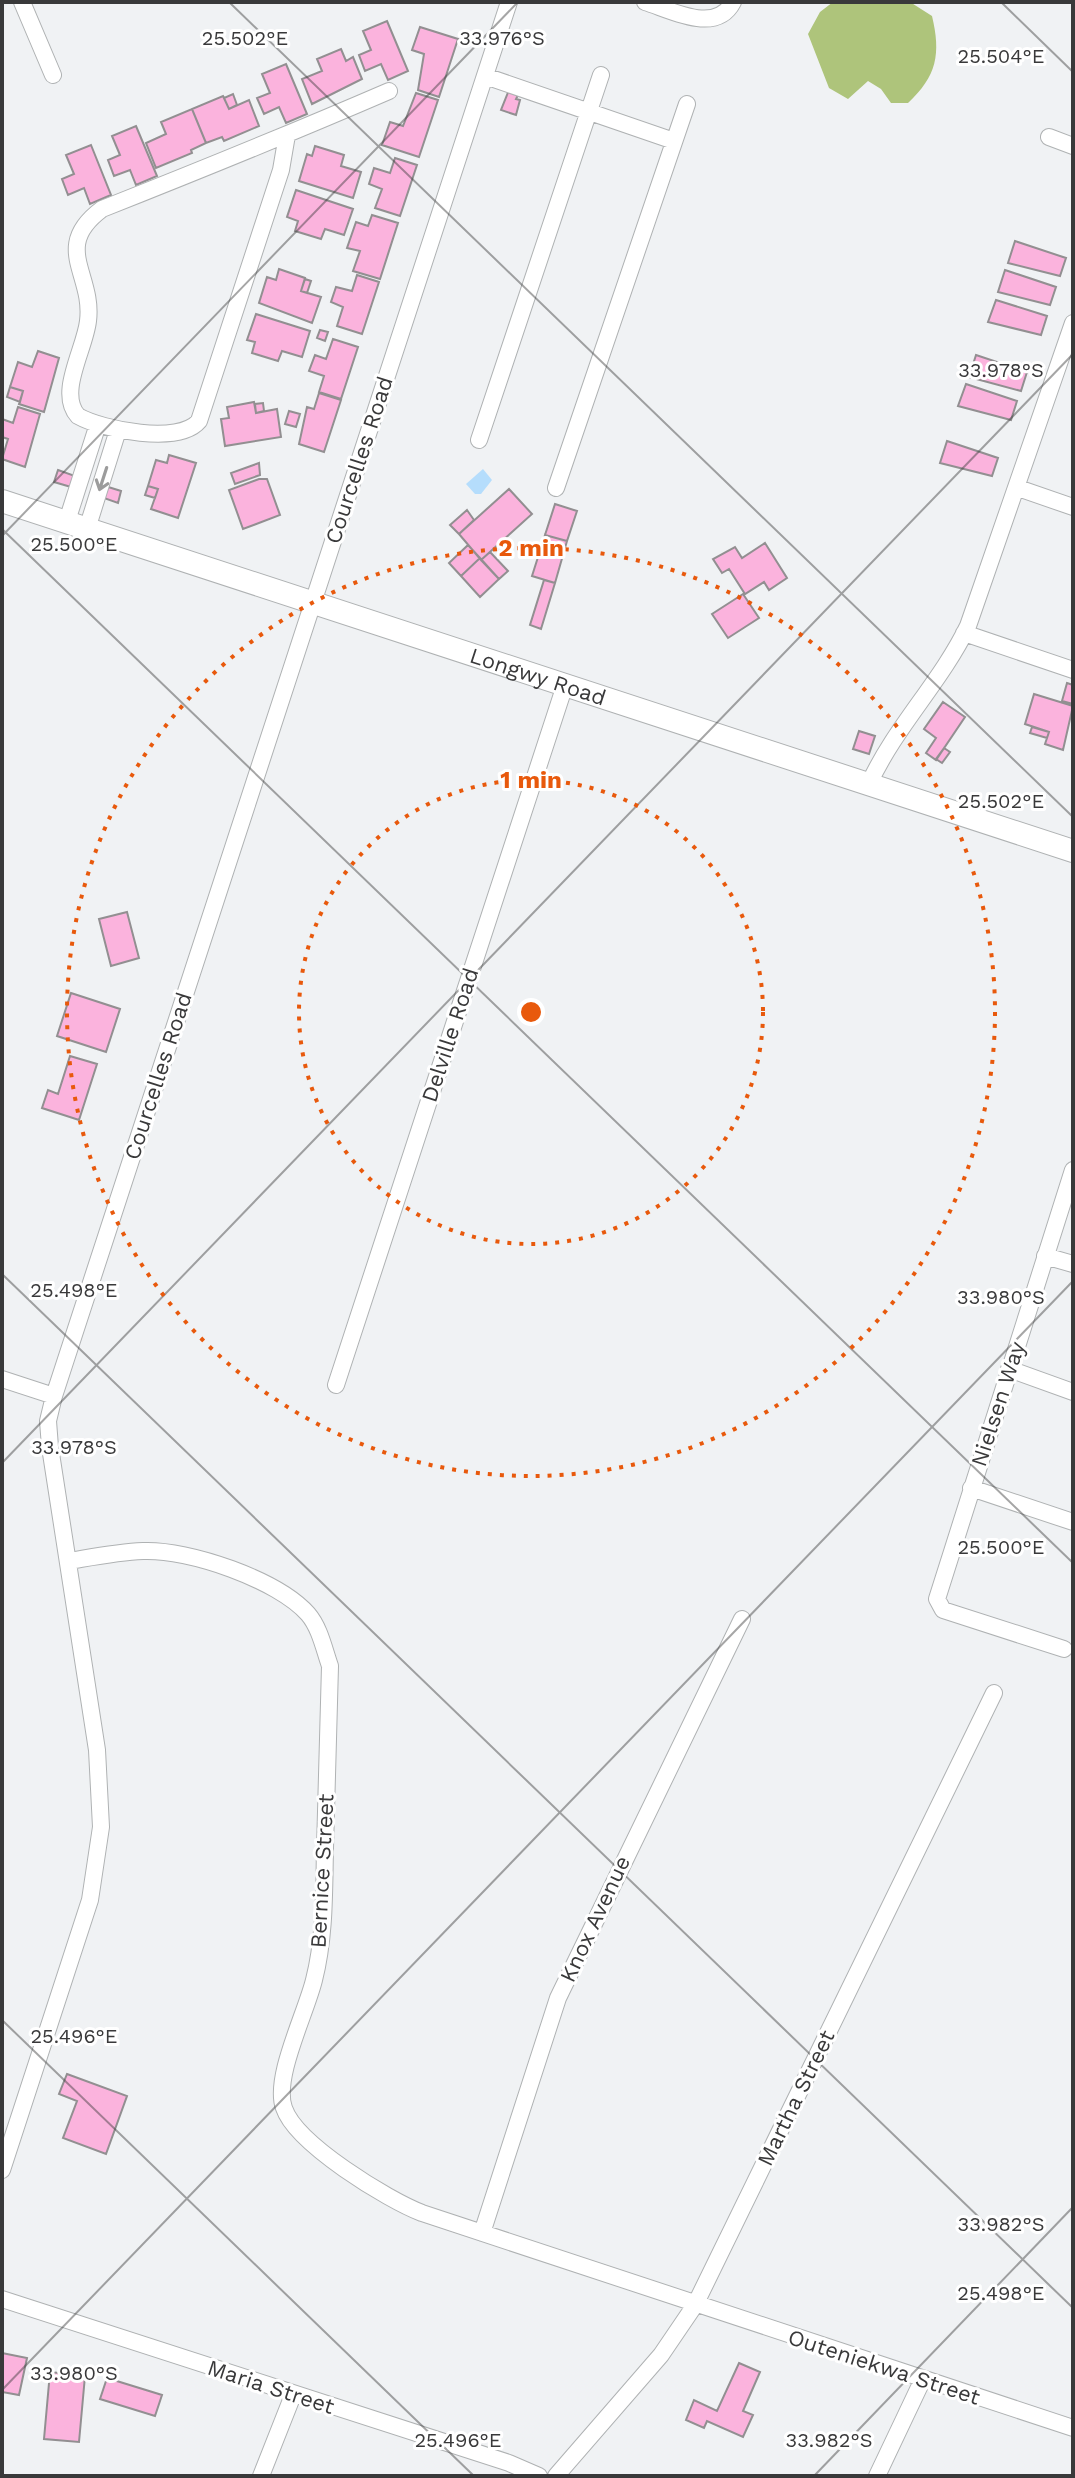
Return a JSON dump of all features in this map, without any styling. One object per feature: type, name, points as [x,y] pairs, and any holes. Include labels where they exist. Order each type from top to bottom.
[{"type":"street","points":[[22,2],[53,75]]},
{"type":"street","name":"Courcelles Road","points":[[2,2170],[90,1900],[101,1827],[97,1750],[48,1421],[509,2]]},
{"type":"street","points":[[645,2],[705,20],[721,16],[733,2]]},
{"type":"street","points":[[479,440],[601,75]]},
{"type":"street","points":[[485,76],[674,141]]},
{"type":"street","points":[[287,135],[281,170],[203,414],[194,427],[185,432],[118,430],[78,416],[69,396],[89,317],[77,253],[78,232],[102,209],[389,91]]},
{"type":"street","points":[[556,488],[687,104]]},
{"type":"street","points":[[1049,137],[1073,146]]},
{"type":"street","points":[[869,784],[889,742],[964,633],[1072,329]]},
{"type":"street","points":[[77,525],[98,424]]},
{"type":"street","points":[[77,525],[118,430]]},
{"type":"street","points":[[1018,488],[1073,507]]},
{"type":"street","name":"Longwy Road","points":[[2,501],[1073,851]]},
{"type":"street","points":[[964,633],[1073,670]]},
{"type":"street","name":"Delville Road","points":[[336,1385],[565,685]]},
{"type":"street","name":"Nielsen Way","points":[[1064,1649],[943,1610],[938,1604],[938,1592],[1073,1170]]},
{"type":"street","points":[[1045,1256],[1073,1264]]},
{"type":"street","points":[[1009,1369],[1073,1392]]},
{"type":"street","points":[[2,1379],[54,1396]]},
{"type":"street","points":[[971,1488],[1073,1522]]},
{"type":"street","name":"Bernice Street","points":[[69,1561],[142,1551],[172,1554],[261,1581],[291,1598],[310,1617],[330,1666],[323,1921],[315,1979],[280,2090],[284,2110],[317,2146],[399,2204],[695,2305]]},
{"type":"street","name":"Knox Avenue","points":[[482,2233],[558,1998],[742,1619]]},
{"type":"street","name":"Martha Street","points":[[556,2476],[661,2355],[695,2305],[994,1693]]},
{"type":"street","name":"Maria Street","points":[[2,2299],[509,2463],[539,2476]]},
{"type":"street","name":"Outeniekwa Street","points":[[695,2305],[1073,2428]]},
{"type":"street","points":[[877,2476],[923,2379]]},
{"type":"street","points":[[261,2476],[293,2395]]},
{"type":"green space","points":[[833,2],[910,2],[932,16],[936,42],[934,64],[925,83],[908,103],[891,103],[881,89],[868,81],[848,99],[829,88],[808,34],[820,12]]},
{"type":"water","points":[[483,469],[492,480],[481,494],[475,494],[466,484]]},
{"type":"building","points":[[387,21],[408,71],[388,80],[381,64],[365,71],[359,55],[371,50],[363,31]]},
{"type":"building","points":[[420,27],[458,39],[439,97],[418,90],[424,54],[412,50]]},
{"type":"building","points":[[341,49],[346,61],[353,57],[362,79],[312,104],[302,79],[322,71],[317,59]]},
{"type":"building","points":[[286,64],[307,114],[286,123],[279,107],[264,114],[257,98],[270,93],[262,74]]},
{"type":"building","points":[[509,90],[519,93],[516,115],[501,110]]},
{"type":"building","points":[[416,93],[438,100],[419,157],[382,145],[390,122],[403,126]]},
{"type":"building","points":[[233,94],[237,105],[229,109],[224,98]]},
{"type":"building","points":[[223,96],[229,109],[249,100],[259,126],[224,141],[222,137],[206,143],[192,109]]},
{"type":"building","points":[[192,109],[206,143],[191,150],[192,153],[156,168],[146,143],[166,134],[161,122]]},
{"type":"building","points":[[136,126],[157,176],[136,185],[130,170],[114,176],[108,160],[120,155],[112,136]]},
{"type":"building","points":[[91,145],[111,195],[90,204],[84,188],[68,195],[62,179],[74,174],[66,155]]},
{"type":"building","points":[[315,146],[344,155],[341,166],[361,172],[353,198],[299,181],[307,154],[312,156]]},
{"type":"building","points":[[395,158],[417,165],[400,216],[375,208],[382,189],[369,184],[374,168],[390,173]]},
{"type":"building","points":[[296,190],[353,209],[344,235],[325,229],[321,239],[295,231],[298,221],[287,217]]},
{"type":"building","points":[[372,215],[398,223],[380,279],[353,271],[360,251],[347,248],[356,222],[368,226]]},
{"type":"building","points":[[1015,241],[1066,258],[1060,276],[1008,263]]},
{"type":"building","points":[[279,269],[305,278],[301,291],[321,297],[312,323],[259,303],[267,277],[276,280]]},
{"type":"building","points":[[1005,270],[1056,287],[1050,305],[998,292]]},
{"type":"building","points":[[357,275],[379,282],[362,334],[337,326],[343,307],[331,302],[336,287],[352,291]]},
{"type":"building","points":[[305,279],[311,281],[307,293],[301,291]]},
{"type":"building","points":[[996,300],[1047,316],[1041,335],[988,322]]},
{"type":"building","points":[[256,314],[310,331],[302,357],[282,351],[278,361],[252,353],[255,342],[247,340]]},
{"type":"building","points":[[320,330],[328,332],[325,341],[317,338]]},
{"type":"building","points":[[333,339],[358,347],[341,399],[319,392],[324,376],[309,371],[315,355],[326,359]]},
{"type":"building","points":[[38,351],[59,358],[44,412],[19,404],[23,391],[10,387],[18,362],[32,367]]},
{"type":"building","points":[[976,355],[1027,372],[1021,391],[969,377]]},
{"type":"building","points":[[966,384],[1017,401],[1011,420],[958,406]]},
{"type":"building","points":[[10,387],[23,391],[20,402],[7,397]]},
{"type":"building","points":[[319,393],[341,400],[324,452],[299,444],[307,407],[314,409]]},
{"type":"building","points":[[254,402],[256,413],[277,409],[281,437],[225,446],[221,419],[229,418],[227,407]]},
{"type":"building","points":[[263,403],[264,411],[256,413],[255,404]]},
{"type":"building","points":[[18,407],[40,414],[25,467],[2,459],[8,439],[2,437],[2,419],[13,423]]},
{"type":"building","points":[[289,411],[300,414],[296,427],[285,424]]},
{"type":"building","points":[[947,441],[998,458],[992,476],[940,463]]},
{"type":"building","points":[[169,455],[196,463],[178,518],[151,509],[158,489],[148,486],[156,460],[167,463]]},
{"type":"building","points":[[259,463],[260,475],[235,484],[231,473]]},
{"type":"building","points":[[58,470],[75,476],[71,487],[54,482]]},
{"type":"building","points":[[267,479],[280,515],[243,529],[229,490]]},
{"type":"building","points":[[105,486],[121,491],[118,503],[101,497]]},
{"type":"building","points":[[148,486],[158,489],[155,498],[145,495]]},
{"type":"building","points":[[509,489],[532,514],[481,560],[459,534]]},
{"type":"building","points":[[555,504],[577,511],[567,541],[545,535]]},
{"type":"building","points":[[467,510],[474,520],[459,534],[450,525]]},
{"type":"building","points":[[545,535],[567,541],[555,583],[532,576]]},
{"type":"building","points":[[765,543],[787,578],[769,590],[764,582],[745,594],[729,569],[722,573],[713,559],[735,547],[742,558]]},
{"type":"building","points":[[468,545],[480,558],[461,576],[449,563]]},
{"type":"building","points":[[490,552],[508,571],[499,579],[481,560]]},
{"type":"building","points":[[480,558],[499,579],[480,597],[461,576]]},
{"type":"building","points":[[544,580],[555,583],[541,629],[530,625]]},
{"type":"building","points":[[743,594],[759,618],[728,638],[712,614]]},
{"type":"building","points":[[1067,683],[1073,685],[1073,704],[1062,701]]},
{"type":"building","points":[[1034,694],[1073,706],[1063,750],[1045,744],[1049,732],[1025,724]]},
{"type":"building","points":[[943,702],[965,717],[936,760],[926,753],[936,738],[924,729]]},
{"type":"building","points":[[1032,727],[1049,732],[1047,738],[1030,733]]},
{"type":"building","points":[[859,731],[875,736],[869,754],[853,749]]},
{"type":"building","points":[[944,748],[950,752],[942,763],[936,759]]},
{"type":"building","points":[[127,912],[139,958],[111,966],[99,919]]},
{"type":"building","points":[[71,993],[120,1009],[106,1052],[57,1036]]},
{"type":"building","points":[[70,1056],[97,1064],[79,1120],[42,1108],[48,1090],[58,1094]]},
{"type":"building","points":[[67,2074],[127,2096],[106,2154],[63,2138],[77,2101],[59,2094]]},
{"type":"building","points":[[2,2353],[27,2358],[19,2395],[2,2392]]},
{"type":"building","points":[[739,2363],[760,2372],[743,2411],[753,2415],[743,2437],[707,2421],[704,2428],[686,2420],[694,2400],[717,2411]]},
{"type":"building","points":[[50,2372],[85,2376],[79,2442],[44,2439]]},
{"type":"building","points":[[107,2378],[162,2395],[155,2416],[100,2399]]}]
